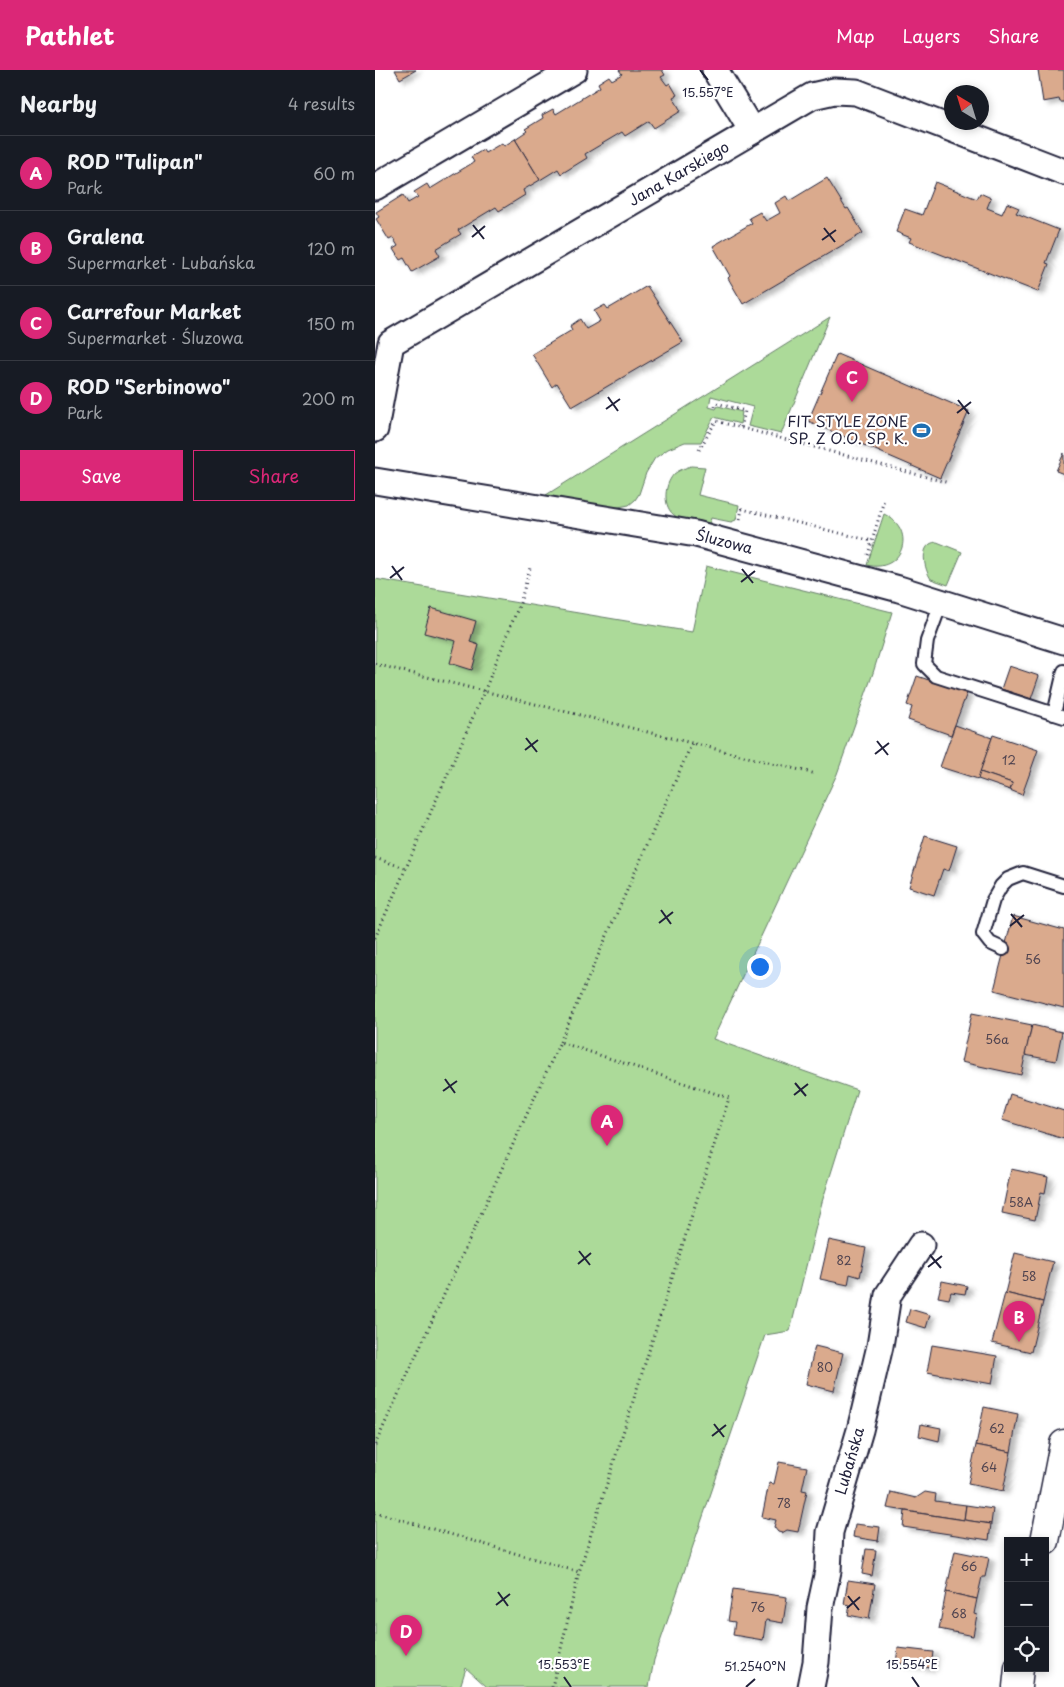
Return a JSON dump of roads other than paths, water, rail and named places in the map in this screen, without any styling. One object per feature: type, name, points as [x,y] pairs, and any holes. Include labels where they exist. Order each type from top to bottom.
[{"type":"street","points":[[375,187],[574,70]]},
{"type":"street","points":[[715,70],[752,131]]},
{"type":"street","name":"Jana Karskiego","points":[[375,429],[391,343],[812,96],[834,91],[856,92],[1064,172]]},
{"type":"street","name":"Śluzowa","points":[[375,481],[696,534],[899,589],[1064,641]]},
{"type":"street","name":"Lubańska","points":[[811,1687],[816,1662],[820,1608],[828,1571],[830,1532],[860,1430],[880,1346],[888,1295],[921,1245]]},
{"type":"street","points":[[1046,1537],[1064,1444]]},
{"type":"street","points":[[1017,1687],[1019,1672]]},
{"type":"lane","points":[[941,603],[927,641],[924,664],[936,676],[1059,716],[1064,671]]},
{"type":"lane","points":[[1003,949],[990,943],[983,934],[993,900],[1001,886],[1008,879],[1023,873],[1064,886]]},
{"type":"place","name":"Carrefour Market","points":[[852,402]]},
{"type":"place","name":"FIT STYLE ZONE SP. Z O.O. SP. K.","points":[[922,431]]},
{"type":"place","name":"ROD \"Tulipan\"","points":[[607,1146]]},
{"type":"place","name":"Gralena","points":[[1019,1342]]},
{"type":"place","name":"ROD \"Serbinowo\"","points":[[406,1656]]}]
